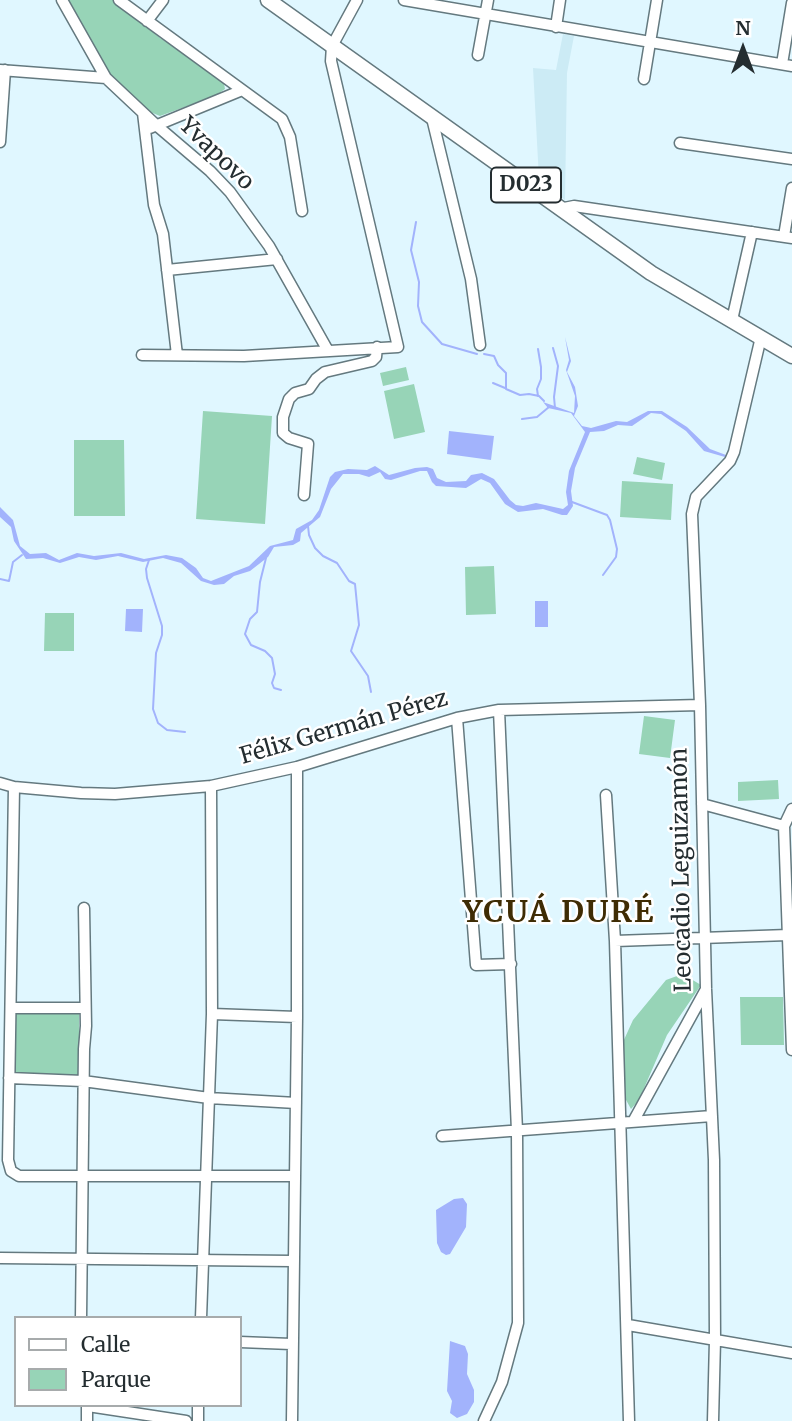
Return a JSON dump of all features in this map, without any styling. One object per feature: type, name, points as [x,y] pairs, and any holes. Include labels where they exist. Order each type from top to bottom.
[{"type":"main road","name":"D023","points":[[268,0],[651,273],[792,356]]},
{"type":"street","name":"Yvapovo","points":[[62,0],[106,78],[230,192],[277,259],[327,349]]},
{"type":"street","points":[[119,0],[275,114],[287,127],[302,211]]},
{"type":"street","points":[[147,22],[163,0]]},
{"type":"street","points":[[142,355],[254,356],[327,349],[398,347],[331,61],[332,46],[357,0]]},
{"type":"street","points":[[404,0],[787,65],[792,3]]},
{"type":"street","points":[[478,55],[488,0]]},
{"type":"street","points":[[556,27],[560,0]]},
{"type":"street","points":[[644,79],[657,0]]},
{"type":"street","points":[[0,142],[3,70],[106,78]]},
{"type":"street","points":[[145,130],[240,91]]},
{"type":"street","points":[[142,113],[154,205],[163,234],[177,355]]},
{"type":"street","points":[[432,118],[471,279],[480,345]]},
{"type":"street","points":[[680,143],[792,159]]},
{"type":"street","points":[[559,209],[575,206],[788,237],[792,188]]},
{"type":"street","points":[[732,320],[752,232]]},
{"type":"street","points":[[167,270],[277,259]]},
{"type":"street","name":"Leocadio Leguizamón","points":[[713,1421],[715,1340],[712,1116],[693,505],[696,497],[730,461],[734,452],[761,337]]},
{"type":"street","points":[[304,495],[308,444],[289,438],[283,433],[283,418],[289,398],[309,389],[325,372],[372,360],[376,357],[377,347]]},
{"type":"street","name":"Félix Germán Pérez","points":[[0,783],[14,787],[115,794],[211,786],[297,767],[457,718],[499,710],[700,705]]},
{"type":"street","points":[[484,1421],[503,1381],[518,1323],[517,1131],[499,710]]},
{"type":"street","points":[[457,718],[476,965],[511,964]]},
{"type":"street","points":[[292,1421],[297,767]]},
{"type":"street","points":[[201,1316],[212,1014],[211,786]]},
{"type":"street","points":[[14,787],[8,1160],[11,1171],[19,1176],[295,1176]]},
{"type":"street","points":[[606,795],[615,942],[629,1421]]},
{"type":"street","points":[[702,804],[784,826]]},
{"type":"street","points":[[792,808],[784,826],[792,1050]]},
{"type":"street","points":[[81,1316],[86,1026],[84,908]]},
{"type":"street","points":[[615,942],[705,936],[788,935]]},
{"type":"street","points":[[634,1120],[706,989]]},
{"type":"street","points":[[10,1008],[84,1008]]},
{"type":"street","points":[[212,1014],[297,1017]]},
{"type":"street","points":[[9,1078],[83,1081],[209,1098],[296,1103]]},
{"type":"street","points":[[442,1136],[712,1116]]},
{"type":"street","points":[[0,1258],[292,1261]]},
{"type":"street","points":[[628,1325],[792,1353]]},
{"type":"street","points":[[242,1342],[291,1344]]},
{"type":"street","points":[[95,1407],[186,1421]]},
{"type":"shaded area","points":[[563,34],[574,36],[567,73],[565,200],[539,179],[533,68],[556,70]]},
{"type":"green space","points":[[64,0],[115,0],[160,38],[223,78],[225,89],[215,96],[160,116],[143,109],[109,76]]},
{"type":"green space","points":[[406,367],[409,380],[383,386],[380,373]]},
{"type":"green space","points":[[414,384],[425,432],[394,439],[384,391]]},
{"type":"green space","points":[[203,411],[272,416],[265,524],[196,519]]},
{"type":"green space","points":[[74,440],[124,440],[125,516],[74,516]]},
{"type":"green space","points":[[637,457],[665,463],[662,480],[633,474]]},
{"type":"green space","points":[[622,481],[673,484],[671,520],[620,517]]},
{"type":"green space","points":[[494,566],[496,614],[466,615],[465,567]]},
{"type":"green space","points":[[45,613],[74,613],[74,651],[44,651]]},
{"type":"green space","points":[[644,716],[675,720],[670,758],[639,754]]},
{"type":"green space","points":[[778,780],[779,799],[738,801],[738,782]]},
{"type":"green space","points":[[677,976],[691,979],[701,985],[667,1035],[639,1100],[631,1109],[625,1098],[623,1042],[633,1020],[666,980]]},
{"type":"green space","points":[[740,997],[783,997],[784,1045],[741,1045]]},
{"type":"green space","points":[[14,1012],[79,1013],[80,1071],[77,1076],[13,1073]]},
{"type":"water","points":[[565,337],[571,361],[567,372],[575,387],[578,406],[574,416],[582,426],[591,428],[616,421],[627,422],[648,411],[662,411],[687,427],[710,449],[726,455],[725,457],[704,451],[686,431],[661,414],[651,413],[632,426],[618,425],[604,431],[590,432],[575,468],[571,491],[573,506],[567,515],[543,509],[518,512],[505,504],[490,483],[481,479],[466,488],[436,486],[427,471],[391,480],[385,479],[380,472],[369,477],[343,474],[331,489],[320,517],[301,533],[300,541],[293,545],[274,547],[268,557],[250,571],[234,576],[224,584],[214,585],[201,581],[181,563],[163,558],[143,562],[118,556],[96,560],[79,557],[60,563],[43,558],[26,559],[14,541],[11,527],[0,517],[0,507],[13,520],[20,546],[30,554],[46,553],[59,560],[77,553],[94,556],[121,553],[144,559],[166,555],[182,558],[196,568],[203,578],[211,581],[249,566],[270,546],[293,540],[296,529],[312,520],[319,510],[330,477],[335,472],[348,469],[367,470],[375,466],[389,475],[427,467],[433,469],[437,478],[446,482],[466,481],[471,475],[482,473],[494,479],[516,505],[536,503],[563,509],[568,505],[566,492],[569,471],[585,432],[571,413],[548,408],[543,402],[574,413],[575,396],[566,370],[569,360]]},
{"type":"water","points":[[449,431],[494,436],[491,460],[447,454]]},
{"type":"water","points":[[535,601],[548,601],[548,627],[535,627]]},
{"type":"water","points":[[126,609],[143,609],[142,632],[125,631]]},
{"type":"water","points":[[463,1198],[467,1204],[466,1227],[450,1254],[446,1255],[441,1252],[437,1243],[436,1210],[454,1199]]},
{"type":"water","points":[[450,1341],[465,1346],[468,1354],[467,1374],[474,1390],[474,1402],[467,1414],[457,1418],[450,1413],[452,1401],[447,1391]]},
{"type":"waterway","points":[[416,222],[411,250],[419,282],[418,306],[422,322],[442,344],[477,354]]},
{"type":"waterway","points":[[553,348],[558,366],[555,408]]},
{"type":"waterway","points":[[538,349],[541,367],[538,396]]},
{"type":"waterway","points":[[484,354],[494,356],[506,373],[506,389],[520,395],[539,396],[544,401]]},
{"type":"waterway","points":[[493,383],[505,388]]},
{"type":"waterway","points":[[522,419],[537,417],[549,407]]},
{"type":"waterway","points":[[572,502],[607,515],[610,520],[617,549],[616,557],[603,575]]},
{"type":"waterway","points":[[308,526],[315,548],[323,556],[337,563],[349,581],[355,584],[359,625],[351,651],[368,676],[371,692]]},
{"type":"waterway","points":[[0,579],[9,581],[13,562],[22,555]]},
{"type":"waterway","points":[[266,558],[257,612],[250,619],[245,634],[251,645],[265,651],[272,658],[275,674],[272,683],[274,688],[281,690]]},
{"type":"waterway","points":[[149,560],[147,578],[162,626],[156,653],[153,709],[158,723],[167,730],[185,732]]},
{"type":"district","name":"YCUÁ DURÉ","points":[[559,914]]}]
